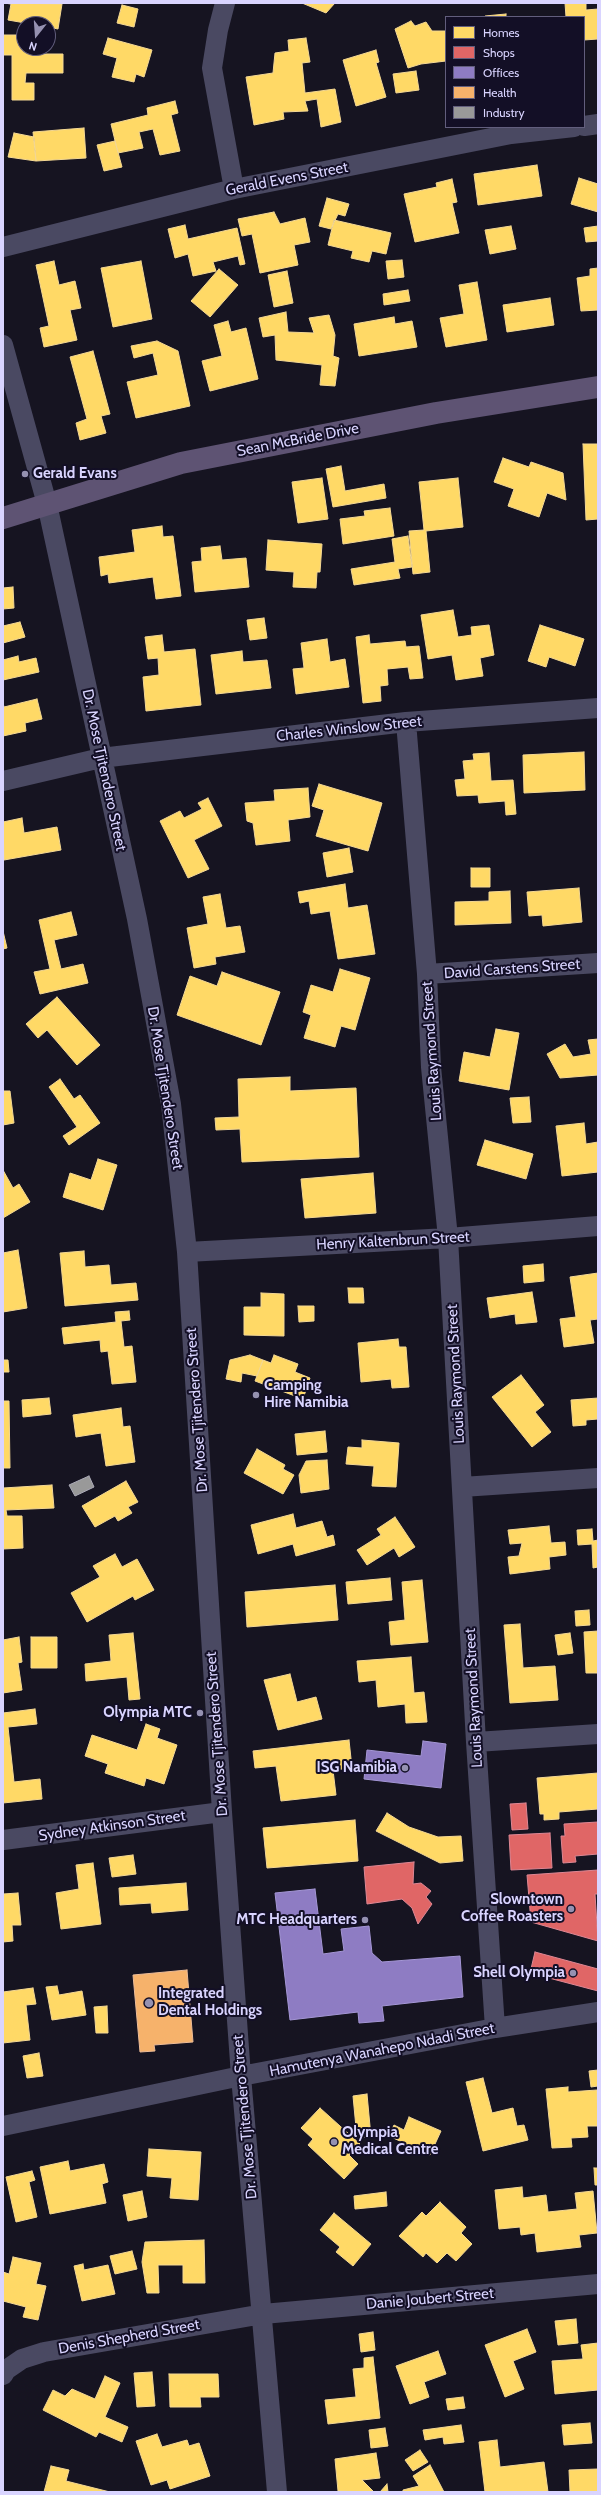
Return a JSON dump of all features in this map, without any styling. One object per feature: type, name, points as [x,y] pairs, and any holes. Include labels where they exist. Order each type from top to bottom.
[{"type":"main road","name":"Sean McBride Drive","points":[[3,518],[196,460],[421,416],[598,387]]},
{"type":"street","points":[[225,3],[218,30],[212,68],[234,189]]},
{"type":"street","points":[[585,126],[598,124]]},
{"type":"street","name":"Gerald Evens Street","points":[[3,247],[234,189],[511,134],[565,128]]},
{"type":"street","name":"Dr. Mose Tjitendero Street","points":[[3,345],[47,504],[137,919],[171,1104],[187,1252],[222,1812],[241,2076],[263,2314],[277,2492]]},
{"type":"street","name":"Charles Winslow Street","points":[[101,758],[406,722],[598,708]]},
{"type":"street","name":"Louis Raymond Street","points":[[406,722],[427,974],[431,1067],[448,1238],[476,1742],[495,2028]]},
{"type":"street","points":[[3,781],[101,758]]},
{"type":"street","name":"David Carstens Street","points":[[427,974],[598,963]]},
{"type":"street","name":"Henry Kaltenbrun Street","points":[[187,1252],[448,1238],[598,1226]]},
{"type":"street","points":[[462,1488],[598,1478]]},
{"type":"street","points":[[476,1742],[598,1734]]},
{"type":"street","name":"Sydney Atkinson Street","points":[[3,1840],[222,1812]]},
{"type":"street","name":"Hamutenya Wanahepo Ndadi Street","points":[[3,2126],[241,2076],[495,2028],[598,2012]]},
{"type":"street","name":"Danie Joubert Street","points":[[263,2314],[598,2284]]},
{"type":"street","name":"Denis Shepherd Street","points":[[3,2375],[6,2370],[22,2359],[44,2352],[263,2314]]},
{"type":"building: Homes","points":[[4,3],[62,4],[58,29],[56,29],[56,16],[16,16],[16,21],[8,20],[11,4]]},
{"type":"building: Homes","points":[[302,3],[335,3],[326,13]]},
{"type":"building: Homes","points":[[565,3],[586,3],[586,10],[598,9],[598,39],[585,40],[585,16],[566,16]]},
{"type":"building: Homes","points":[[122,5],[138,9],[134,27],[117,23]]},
{"type":"building: Homes","points":[[506,14],[506,16],[485,16]]},
{"type":"building: Homes","points":[[411,21],[415,26],[426,22],[432,31],[445,31],[445,61],[421,64],[408,68],[395,29]]},
{"type":"building: Homes","points":[[3,35],[16,35],[16,56],[56,56],[56,54],[63,54],[63,73],[26,73],[25,83],[34,83],[34,100],[12,100],[12,55],[3,55]]},
{"type":"building: Homes","points":[[108,38],[152,50],[144,77],[136,74],[134,82],[112,77],[117,58],[103,54]]},
{"type":"building: Homes","points":[[306,38],[310,62],[302,63],[305,93],[335,89],[341,122],[321,127],[317,99],[305,101],[308,111],[283,112],[284,119],[254,125],[246,77],[273,73],[275,53],[289,51],[288,40]]},
{"type":"building: Homes","points":[[376,50],[379,62],[376,63],[386,97],[356,106],[343,60]]},
{"type":"building: Homes","points":[[416,71],[419,90],[396,93],[393,74]]},
{"type":"building: Homes","points":[[175,101],[178,113],[171,115],[180,151],[160,155],[153,129],[139,132],[143,148],[118,153],[111,124],[148,115],[147,108]]},
{"type":"building: Homes","points":[[84,128],[86,158],[36,161],[33,132]]},
{"type":"building: Homes","points":[[14,133],[34,137],[36,161],[8,157]]},
{"type":"building: Homes","points":[[115,141],[122,167],[104,171],[97,145]]},
{"type":"building: Homes","points":[[537,165],[542,196],[478,205],[474,174]]},
{"type":"building: Homes","points":[[579,178],[598,184],[598,212],[571,204]]},
{"type":"building: Homes","points":[[452,179],[457,202],[452,203],[459,233],[415,242],[404,194],[437,187],[436,183]]},
{"type":"building: Homes","points":[[327,198],[349,204],[345,216],[338,214],[331,229],[319,226]]},
{"type":"building: Homes","points":[[274,212],[280,224],[305,218],[310,242],[294,245],[298,265],[260,273],[252,234],[242,236],[238,219]]},
{"type":"building: Homes","points":[[334,220],[391,233],[386,254],[372,251],[369,262],[351,258],[353,251],[328,245]]},
{"type":"building: Homes","points":[[185,225],[188,239],[237,228],[245,264],[240,265],[238,256],[213,262],[216,271],[193,276],[188,254],[175,258],[168,229]]},
{"type":"building: Homes","points":[[511,226],[516,249],[490,254],[485,230]]},
{"type":"building: Homes","points":[[598,226],[598,241],[586,242],[584,228]]},
{"type":"building: Homes","points":[[402,260],[404,277],[388,279],[386,261]]},
{"type":"building: Homes","points":[[54,261],[59,285],[75,281],[81,308],[70,310],[77,340],[44,347],[40,328],[49,326],[36,265]]},
{"type":"building: Homes","points":[[141,261],[152,319],[113,327],[101,268]]},
{"type":"building: Homes","points":[[598,268],[598,310],[581,311],[577,278],[590,276],[590,269]]},
{"type":"building: Homes","points":[[219,269],[238,285],[210,317],[191,301]]},
{"type":"building: Homes","points":[[287,271],[293,303],[274,307],[268,275]]},
{"type":"building: Homes","points":[[477,282],[487,340],[446,347],[440,318],[464,314],[459,285]]},
{"type":"building: Homes","points":[[408,290],[410,301],[384,305],[383,294]]},
{"type":"building: Homes","points":[[550,298],[554,325],[507,332],[503,305]]},
{"type":"building: Homes","points":[[286,312],[288,332],[314,333],[309,318],[329,315],[335,335],[333,356],[339,358],[335,386],[320,385],[322,365],[276,360],[275,335],[263,337],[259,318]]},
{"type":"building: Homes","points":[[394,317],[395,324],[412,321],[417,347],[359,356],[354,324]]},
{"type":"building: Homes","points":[[228,321],[231,332],[246,328],[258,379],[210,391],[202,361],[222,356],[214,325]]},
{"type":"building: Homes","points":[[157,341],[178,351],[190,406],[136,418],[127,382],[158,375],[153,353],[134,358],[131,346]]},
{"type":"building: Homes","points":[[93,351],[110,414],[101,416],[106,433],[80,440],[76,423],[87,419],[70,357]]},
{"type":"building: Homes","points":[[583,444],[598,444],[598,519],[586,520]]},
{"type":"building: Homes","points":[[503,458],[529,467],[531,462],[563,473],[566,500],[547,493],[539,517],[508,506],[514,489],[494,482]]},
{"type":"building: Homes","points":[[341,466],[345,491],[384,484],[386,498],[333,507],[326,469]]},
{"type":"building: Homes","points":[[322,478],[328,519],[298,523],[292,482]]},
{"type":"building: Homes","points":[[458,478],[463,527],[426,531],[430,572],[413,574],[409,531],[424,530],[419,482]]},
{"type":"building: Homes","points":[[390,508],[394,536],[343,544],[340,519],[365,516],[364,511]]},
{"type":"building: Homes","points":[[162,526],[163,537],[173,536],[181,596],[156,599],[153,577],[109,583],[108,574],[101,576],[99,557],[135,552],[132,530]]},
{"type":"building: Homes","points":[[408,536],[412,567],[398,569],[400,578],[354,585],[351,569],[395,562],[392,539]]},
{"type":"building: Homes","points":[[268,540],[322,544],[320,572],[317,572],[316,588],[293,587],[294,572],[266,570]]},
{"type":"building: Homes","points":[[220,546],[222,560],[246,558],[249,587],[195,592],[192,562],[202,561],[201,548]]},
{"type":"building: Homes","points":[[13,587],[14,608],[3,609],[3,588]]},
{"type":"building: Homes","points":[[453,610],[458,637],[472,635],[471,627],[489,625],[494,655],[480,658],[483,676],[456,680],[452,655],[428,659],[421,615]]},
{"type":"building: Homes","points":[[264,618],[267,638],[250,640],[247,620]]},
{"type":"building: Homes","points":[[20,622],[25,637],[3,643],[3,626]]},
{"type":"building: Homes","points":[[540,625],[584,639],[575,666],[549,657],[546,667],[528,661]]},
{"type":"building: Homes","points":[[162,635],[164,652],[195,649],[201,705],[146,711],[143,677],[159,675],[158,658],[148,659],[145,637]]},
{"type":"building: Homes","points":[[369,635],[370,644],[405,641],[406,647],[419,646],[423,678],[410,679],[408,667],[387,669],[388,685],[380,686],[381,701],[363,703],[356,637]]},
{"type":"building: Homes","points":[[327,639],[330,662],[345,659],[349,687],[296,694],[293,669],[304,668],[301,643]]},
{"type":"building: Homes","points":[[242,651],[243,662],[267,660],[271,688],[216,694],[211,655]]},
{"type":"building: Homes","points":[[18,656],[19,662],[36,658],[39,672],[3,680],[3,660]]},
{"type":"building: Homes","points":[[37,699],[42,719],[25,723],[26,731],[3,736],[3,703],[4,707]]},
{"type":"building: Homes","points":[[584,752],[585,790],[524,793],[523,755]]},
{"type":"building: Homes","points":[[489,753],[491,781],[513,780],[516,814],[506,815],[505,801],[479,803],[478,795],[457,796],[455,780],[465,779],[463,761],[474,760],[473,754]]},
{"type":"building: Homes","points":[[319,784],[382,803],[368,851],[316,836],[324,810],[312,806]]},
{"type":"building: Homes","points":[[308,788],[310,817],[288,820],[290,841],[256,845],[253,823],[247,821],[245,803],[275,801],[274,790]]},
{"type":"building: Homes","points":[[208,798],[222,826],[194,840],[209,869],[188,878],[160,821],[180,811],[184,818],[202,809],[198,803]]},
{"type":"building: Homes","points":[[22,818],[24,833],[57,827],[61,850],[4,860],[3,822]]},
{"type":"building: Homes","points":[[349,848],[353,872],[327,877],[323,853]]},
{"type":"building: Homes","points":[[471,868],[490,868],[490,887],[471,887]]},
{"type":"building: Homes","points":[[345,884],[348,908],[367,905],[375,954],[338,959],[330,911],[311,914],[309,901],[300,903],[298,892]]},
{"type":"building: Homes","points":[[579,888],[582,922],[543,926],[542,915],[529,916],[527,892]]},
{"type":"building: Homes","points":[[510,891],[511,923],[455,925],[455,902],[489,901],[489,892]]},
{"type":"building: Homes","points":[[220,894],[226,928],[240,926],[245,952],[215,957],[216,964],[194,968],[187,928],[208,924],[203,897]]},
{"type":"building: Homes","points":[[71,912],[77,935],[54,940],[61,969],[83,964],[88,983],[40,994],[34,972],[50,969],[39,920]]},
{"type":"building: Homes","points":[[3,931],[7,948],[3,949]]},
{"type":"building: Homes","points":[[340,969],[370,978],[355,1030],[341,1026],[335,1047],[304,1038],[311,1015],[303,1012],[311,985],[333,992]]},
{"type":"building: Homes","points":[[222,972],[280,992],[261,1045],[177,1015],[190,976],[217,986]]},
{"type":"building: Homes","points":[[57,997],[100,1045],[77,1065],[47,1030],[38,1038],[26,1024]]},
{"type":"building: Homes","points":[[496,1029],[519,1033],[509,1090],[459,1081],[464,1052],[490,1057]]},
{"type":"building: Homes","points":[[598,1039],[598,1075],[560,1078],[547,1054],[565,1044],[573,1057],[591,1054],[588,1040]]},
{"type":"building: Homes","points":[[290,1077],[290,1091],[356,1088],[359,1157],[242,1162],[240,1129],[216,1130],[215,1118],[239,1117],[238,1079]]},
{"type":"building: Homes","points":[[60,1079],[74,1099],[80,1095],[100,1123],[69,1145],[63,1136],[77,1127],[49,1087]]},
{"type":"building: Homes","points":[[3,1091],[10,1091],[14,1123],[3,1125]]},
{"type":"building: Homes","points":[[529,1097],[531,1122],[513,1123],[510,1098]]},
{"type":"building: Homes","points":[[584,1123],[586,1144],[598,1142],[598,1172],[562,1176],[556,1126]]},
{"type":"building: Homes","points":[[485,1140],[533,1154],[526,1179],[477,1165]]},
{"type":"building: Homes","points":[[98,1159],[117,1165],[103,1210],[63,1197],[70,1173],[91,1180]]},
{"type":"building: Homes","points":[[3,1170],[13,1188],[19,1184],[30,1202],[3,1218]]},
{"type":"building: Homes","points":[[373,1173],[376,1213],[305,1218],[301,1179]]},
{"type":"building: Homes","points":[[18,1250],[27,1308],[3,1312],[3,1253]]},
{"type":"building: Homes","points":[[84,1251],[85,1267],[109,1265],[111,1285],[136,1283],[138,1300],[65,1306],[60,1253]]},
{"type":"building: Homes","points":[[543,1264],[544,1281],[524,1283],[523,1266]]},
{"type":"building: Homes","points":[[598,1273],[598,1319],[590,1320],[594,1343],[564,1347],[560,1319],[576,1317],[570,1277]]},
{"type":"building: Homes","points":[[348,1288],[363,1288],[364,1303],[349,1303]]},
{"type":"building: Homes","points":[[532,1292],[537,1322],[516,1324],[515,1314],[490,1318],[487,1298]]},
{"type":"building: Homes","points":[[261,1293],[284,1294],[284,1336],[244,1335],[244,1307],[261,1307]]},
{"type":"building: Homes","points":[[298,1306],[314,1306],[314,1321],[299,1322]]},
{"type":"building: Homes","points":[[129,1311],[130,1320],[121,1321],[124,1347],[132,1346],[136,1382],[112,1384],[108,1351],[101,1352],[100,1340],[64,1344],[62,1328],[116,1322],[115,1312]]},
{"type":"building: Homes","points":[[398,1339],[399,1347],[406,1347],[409,1387],[392,1388],[391,1379],[361,1382],[358,1343]]},
{"type":"building: Homes","points":[[250,1355],[263,1360],[257,1376],[242,1373],[241,1382],[226,1379],[230,1360]]},
{"type":"building: Homes","points":[[274,1355],[298,1364],[295,1372],[310,1378],[303,1399],[255,1381],[263,1360],[271,1363]]},
{"type":"building: Homes","points":[[3,1360],[8,1360],[9,1372],[3,1372]]},
{"type":"building: Homes","points":[[521,1375],[544,1405],[535,1412],[551,1432],[532,1447],[492,1397]]},
{"type":"building: Homes","points":[[49,1398],[51,1414],[23,1417],[22,1400]]},
{"type":"building: Homes","points":[[598,1398],[598,1419],[586,1420],[586,1425],[573,1426],[571,1400]]},
{"type":"building: Homes","points":[[3,1401],[9,1401],[10,1468],[3,1468]]},
{"type":"building: Homes","points":[[121,1408],[123,1427],[130,1426],[135,1462],[106,1466],[101,1433],[76,1437],[73,1415]]},
{"type":"building: Homes","points":[[325,1431],[327,1452],[297,1455],[295,1434]]},
{"type":"building: Homes","points":[[362,1440],[399,1443],[396,1487],[372,1486],[374,1466],[346,1464],[348,1447],[362,1448]]},
{"type":"building: Homes","points":[[257,1449],[285,1465],[283,1469],[294,1475],[283,1494],[244,1473]]},
{"type":"building: Homes","points":[[327,1460],[329,1489],[301,1493],[299,1475],[306,1461]]},
{"type":"building: Homes","points":[[126,1481],[138,1502],[128,1507],[132,1513],[118,1521],[115,1516],[95,1527],[82,1506]]},
{"type":"building: Homes","points":[[52,1485],[54,1508],[6,1510],[7,1516],[22,1516],[23,1548],[3,1549],[3,1488]]},
{"type":"building: Homes","points":[[293,1514],[296,1528],[322,1521],[327,1537],[333,1535],[335,1545],[296,1556],[293,1544],[258,1554],[251,1525]]},
{"type":"building: Homes","points":[[395,1517],[415,1547],[399,1557],[394,1548],[367,1565],[357,1550],[381,1535],[377,1529]]},
{"type":"building: Homes","points":[[549,1526],[551,1543],[565,1542],[566,1555],[549,1557],[550,1569],[510,1574],[508,1557],[519,1556],[522,1543],[510,1544],[508,1530]]},
{"type":"building: Homes","points":[[592,1529],[593,1541],[598,1540],[598,1567],[593,1568],[592,1544],[578,1545],[577,1530]]},
{"type":"building: Homes","points":[[115,1554],[122,1567],[137,1559],[154,1590],[135,1600],[133,1596],[87,1622],[71,1593],[100,1577],[93,1566]]},
{"type":"building: Homes","points":[[390,1578],[392,1600],[348,1604],[346,1582]]},
{"type":"building: Homes","points":[[422,1580],[428,1642],[391,1645],[389,1622],[405,1620],[402,1582]]},
{"type":"building: Homes","points":[[335,1585],[338,1620],[247,1627],[245,1592]]},
{"type":"building: Homes","points":[[589,1610],[590,1625],[576,1626],[575,1611]]},
{"type":"building: Homes","points":[[520,1624],[523,1668],[555,1666],[558,1700],[510,1703],[504,1625]]},
{"type":"building: Homes","points":[[598,1631],[598,1673],[586,1673],[584,1632]]},
{"type":"building: Homes","points":[[133,1633],[140,1699],[129,1700],[127,1677],[86,1681],[85,1664],[111,1661],[109,1635]]},
{"type":"building: Homes","points":[[570,1633],[573,1653],[558,1655],[555,1635]]},
{"type":"building: Homes","points":[[19,1637],[22,1662],[18,1663],[22,1690],[3,1693],[3,1640]]},
{"type":"building: Homes","points":[[31,1637],[57,1637],[57,1668],[31,1668]]},
{"type":"building: Homes","points":[[411,1657],[414,1693],[424,1692],[427,1722],[406,1723],[405,1704],[378,1707],[376,1680],[359,1682],[357,1661]]},
{"type":"building: Homes","points":[[290,1674],[297,1702],[316,1697],[322,1719],[278,1730],[264,1680]]},
{"type":"building: Homes","points":[[35,1709],[37,1724],[8,1727],[14,1782],[40,1779],[42,1799],[3,1803],[3,1713]]},
{"type":"building: Homes","points":[[146,1724],[160,1729],[157,1738],[177,1745],[164,1784],[146,1778],[144,1786],[105,1773],[108,1764],[85,1756],[92,1735],[137,1750]]},
{"type":"building: Homes","points":[[349,1740],[352,1768],[333,1770],[336,1795],[281,1801],[276,1766],[255,1768],[253,1751]]},
{"type":"building: Homes","points":[[598,1773],[598,1809],[559,1812],[559,1819],[544,1820],[544,1814],[540,1814],[537,1778]]},
{"type":"building: Homes","points":[[387,1813],[409,1827],[438,1837],[461,1836],[463,1861],[440,1863],[376,1831]]},
{"type":"building: Homes","points":[[355,1820],[358,1861],[267,1868],[263,1828]]},
{"type":"building: Homes","points":[[133,1855],[136,1874],[112,1877],[109,1858]]},
{"type":"building: Homes","points":[[93,1863],[101,1924],[61,1929],[56,1893],[79,1889],[76,1865]]},
{"type":"building: Homes","points":[[186,1883],[188,1910],[152,1913],[151,1903],[120,1905],[119,1888]]},
{"type":"building: Homes","points":[[18,1893],[21,1925],[12,1925],[13,1941],[3,1942],[3,1894]]},
{"type":"building: Homes","points":[[57,1986],[59,1995],[82,1991],[86,2015],[52,2020],[46,1987]]},
{"type":"building: Homes","points":[[33,1988],[36,2004],[26,2005],[30,2040],[3,2043],[3,1992]]},
{"type":"building: Homes","points":[[107,2006],[108,2033],[96,2033],[94,2007]]},
{"type":"building: Homes","points":[[39,2053],[43,2076],[27,2078],[23,2056]]},
{"type":"building: Homes","points":[[598,2070],[598,2086],[591,2087],[589,2071]]},
{"type":"building: Homes","points":[[483,2078],[492,2113],[513,2108],[517,2126],[524,2125],[528,2140],[483,2151],[466,2082]]},
{"type":"building: Homes","points":[[568,2087],[568,2092],[597,2090],[598,2126],[587,2126],[588,2137],[571,2138],[572,2147],[552,2148],[546,2089]]},
{"type":"building: Homes","points":[[367,2094],[371,2137],[357,2138],[353,2096]]},
{"type":"building: Homes","name":"Olympia Medical Centre","points":[[320,2108],[360,2144],[349,2155],[358,2164],[344,2179],[308,2145],[313,2139],[301,2128]]},
{"type":"building: Homes","points":[[409,2117],[441,2131],[430,2155],[389,2136],[394,2125],[404,2130]]},
{"type":"building: Homes","points":[[149,2149],[201,2152],[198,2200],[170,2198],[172,2178],[147,2176]]},
{"type":"building: Homes","points":[[68,2161],[70,2171],[104,2164],[108,2182],[102,2184],[106,2203],[50,2214],[40,2167]]},
{"type":"building: Homes","points":[[594,2168],[598,2168],[598,2185],[595,2185]]},
{"type":"building: Homes","points":[[32,2171],[35,2180],[29,2182],[37,2217],[16,2222],[6,2177]]},
{"type":"building: Homes","points":[[522,2187],[523,2198],[546,2195],[548,2212],[577,2209],[575,2193],[593,2191],[597,2233],[579,2235],[581,2247],[537,2252],[535,2233],[521,2235],[520,2227],[499,2229],[495,2190]]},
{"type":"building: Homes","points":[[142,2191],[147,2217],[128,2221],[123,2195]]},
{"type":"building: Homes","points":[[386,2192],[387,2206],[355,2209],[354,2196]]},
{"type":"building: Homes","points":[[440,2202],[466,2227],[461,2233],[472,2244],[456,2261],[447,2253],[437,2263],[426,2253],[423,2257],[399,2236],[422,2212],[426,2216]]},
{"type":"building: Homes","points":[[334,2213],[371,2244],[353,2266],[336,2252],[340,2247],[320,2230]]},
{"type":"building: Homes","points":[[204,2240],[205,2283],[183,2283],[183,2265],[158,2265],[159,2293],[147,2293],[142,2262],[145,2242]]},
{"type":"building: Homes","points":[[132,2251],[137,2269],[115,2274],[110,2256]]},
{"type":"building: Homes","points":[[13,2257],[41,2263],[36,2284],[46,2286],[38,2320],[23,2317],[26,2307],[3,2301],[3,2272],[9,2274]]},
{"type":"building: Homes","points":[[83,2264],[84,2270],[108,2265],[115,2294],[82,2301],[74,2266]]},
{"type":"building: Homes","points":[[576,2319],[578,2343],[558,2345],[555,2321]]},
{"type":"building: Homes","points":[[527,2329],[536,2352],[513,2361],[524,2389],[505,2397],[485,2345]]},
{"type":"building: Homes","points":[[373,2332],[375,2350],[361,2352],[359,2334]]},
{"type":"building: Homes","points":[[598,2343],[598,2390],[555,2394],[552,2361],[583,2359],[581,2345]]},
{"type":"building: Homes","points":[[438,2351],[446,2374],[424,2382],[429,2397],[410,2404],[396,2366]]},
{"type":"building: Homes","points":[[373,2357],[380,2418],[328,2424],[325,2400],[356,2397],[353,2369],[364,2368],[364,2358]]},
{"type":"building: Homes","points":[[152,2372],[155,2406],[137,2407],[134,2373]]},
{"type":"building: Homes","points":[[169,2374],[218,2374],[219,2397],[200,2397],[201,2407],[170,2407]]},
{"type":"building: Homes","points":[[105,2376],[120,2383],[105,2417],[128,2427],[122,2442],[99,2432],[96,2437],[43,2410],[53,2390],[65,2396],[72,2389],[95,2399]]},
{"type":"building: Homes","points":[[463,2397],[465,2408],[448,2410],[446,2399]]},
{"type":"building: Homes","points":[[590,2423],[592,2443],[564,2445],[562,2425]]},
{"type":"building: Homes","points":[[461,2425],[464,2442],[444,2444],[443,2437],[425,2440],[423,2430]]},
{"type":"building: Homes","points":[[385,2428],[388,2446],[371,2448],[369,2430]]},
{"type":"building: Homes","points":[[157,2434],[162,2447],[187,2440],[189,2446],[199,2443],[210,2476],[170,2489],[167,2480],[151,2485],[136,2441]]},
{"type":"building: Homes","points":[[497,2440],[500,2467],[544,2462],[548,2492],[485,2492],[479,2442]]},
{"type":"building: Homes","points":[[420,2450],[428,2462],[413,2471],[405,2460]]},
{"type":"building: Homes","points":[[376,2453],[380,2478],[362,2480],[374,2492],[338,2491],[335,2459]]},
{"type":"building: Homes","points":[[430,2465],[444,2492],[403,2492],[403,2490],[419,2486],[413,2476]]},
{"type":"building: Homes","points":[[51,2466],[69,2470],[66,2481],[110,2492],[44,2492]]},
{"type":"building: Homes","points":[[598,2469],[598,2492],[570,2492],[569,2470]]},
{"type":"building: Homes","points":[[387,2484],[388,2492],[380,2492]]},
{"type":"building: Shops","points":[[526,1803],[528,1829],[512,1830],[510,1804]]},
{"type":"building: Shops","points":[[598,1822],[598,1854],[575,1856],[576,1862],[563,1863],[561,1836],[565,1836],[564,1824]]},
{"type":"building: Shops","points":[[550,1833],[552,1868],[511,1870],[509,1835]]},
{"type":"building: Shops","points":[[414,1862],[413,1884],[421,1883],[431,1891],[426,1897],[432,1904],[418,1924],[412,1908],[402,1899],[367,1904],[364,1867]]},
{"type":"building: Shops","points":[[598,1870],[598,1894],[595,1894],[598,1941],[531,1922],[527,1875]]},
{"type":"building: Shops","points":[[535,1952],[598,1969],[598,1991],[530,1973]]},
{"type":"building: Offices","name":"ISG Namibia","points":[[423,1741],[446,1744],[441,1788],[364,1779],[367,1750],[421,1756]]},
{"type":"building: Offices","points":[[315,1889],[323,1954],[344,1951],[341,1929],[369,1926],[372,1953],[382,1962],[460,1956],[463,1997],[382,2006],[384,2021],[359,2023],[358,2012],[290,2020],[275,1893]]},
{"type":"building: Health","points":[[187,1970],[193,2042],[154,2045],[155,2051],[140,2052],[133,1975]]},
{"type":"building: Industry","points":[[89,1476],[94,1487],[75,1496],[69,1485]]},
{"type":"place","name":"Gerald Evans","points":[[25,474]]},
{"type":"place","name":"Camping Hire Namibia","points":[[256,1395]]},
{"type":"place","name":"Olympia MTC","points":[[200,1713]]},
{"type":"place","name":"ISG Namibia","points":[[405,1768]]},
{"type":"place","name":"Slowntown Coffee Roasters","points":[[571,1909]]},
{"type":"place","name":"MTC Headquarters","points":[[365,1920]]},
{"type":"place","name":"Shell Olympia","points":[[573,1973]]},
{"type":"place","name":"Integrated Dental Holdings","points":[[149,2003]]},
{"type":"place","name":"Olympia Medical Centre","points":[[334,2142]]}]
